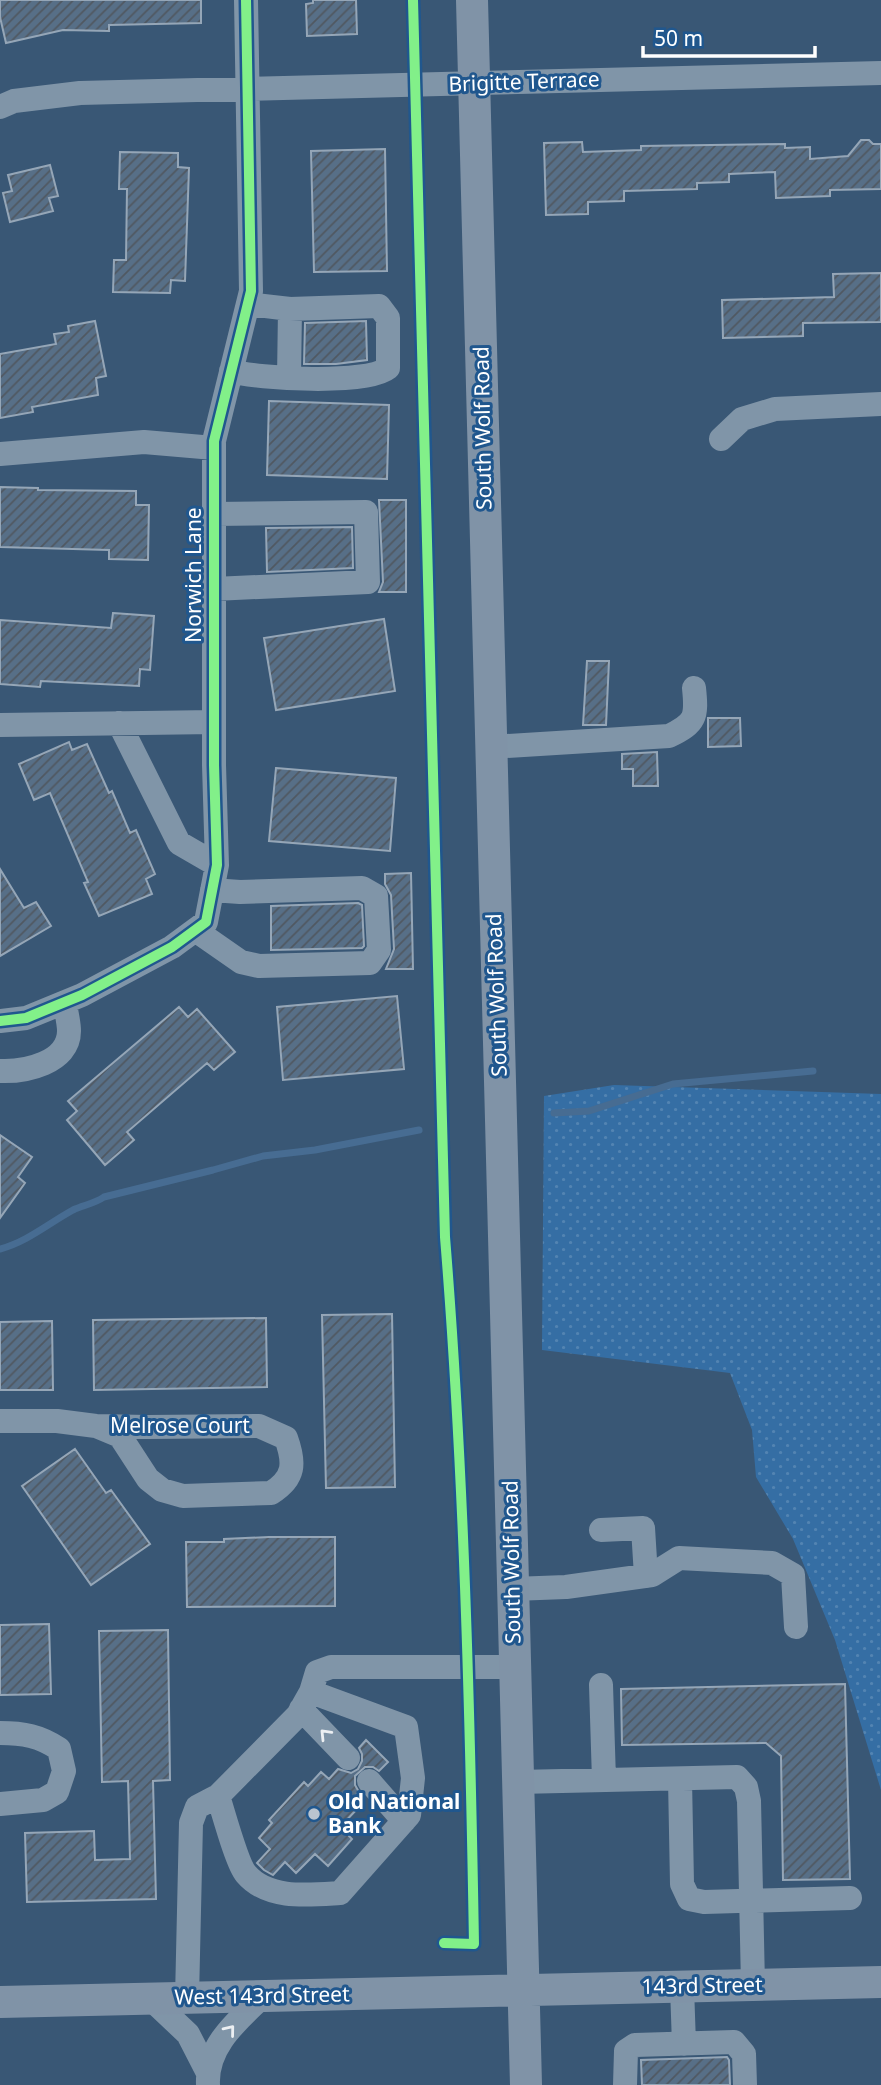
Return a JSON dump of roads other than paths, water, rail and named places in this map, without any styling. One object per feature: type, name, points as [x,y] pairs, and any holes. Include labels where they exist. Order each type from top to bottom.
[{"type":"main road","name":"South Wolf Road","points":[[472,0],[526,2085]]},
{"type":"main road","name":"143rd Street","points":[[523,1990],[881,1982]]},
{"type":"main road","name":"West 143rd Street","points":[[0,2003],[523,1990]]},
{"type":"street","name":"Norwich Lane","points":[[0,1021],[26,1018],[65,1003],[173,947],[206,922],[217,865],[214,448],[251,291],[246,0]]},
{"type":"street","name":"Brigitte Terrace","points":[[0,107],[13,102],[79,93],[881,73]]},
{"type":"street","points":[[231,371],[245,375],[289,378],[376,375],[388,368],[388,318],[379,306],[290,309],[248,304]]},
{"type":"street","points":[[289,378],[290,309]]},
{"type":"street","points":[[721,439],[742,419],[775,409],[881,404]]},
{"type":"street","points":[[0,454],[144,442],[214,448]]},
{"type":"street","points":[[214,514],[366,512],[368,582],[214,589]]},
{"type":"street","points":[[491,747],[669,736],[688,727],[696,711],[694,688]]},
{"type":"street","points":[[0,725],[214,722]]},
{"type":"street","points":[[119,723],[179,843],[217,865]]},
{"type":"street","points":[[195,930],[240,962],[259,966],[370,963],[379,950],[376,896],[362,888],[240,892],[212,890]]},
{"type":"street","points":[[0,1071],[28,1069],[59,1054],[66,1044],[69,1032],[65,1003]]},
{"type":"street","name":"Melrose Court","points":[[0,1421],[57,1420],[96,1426],[259,1426],[286,1438],[292,1466],[289,1477],[281,1487],[271,1493],[183,1496],[162,1490],[148,1479],[120,1436],[96,1426]]},
{"type":"street","points":[[601,1530],[643,1528],[646,1576]]},
{"type":"street","points":[[513,1589],[566,1587],[652,1575],[679,1558],[772,1563],[793,1575],[796,1628]]},
{"type":"street","points":[[187,1998],[191,1823],[197,1807],[218,1796],[298,1715],[317,1672],[331,1667],[515,1667]]},
{"type":"street","points":[[601,1685],[604,1780]]},
{"type":"street","points":[[306,1700],[348,1758]]},
{"type":"street","points":[[218,1796],[244,1872],[261,1887],[297,1896],[340,1893],[409,1815],[413,1778],[406,1727],[306,1700]]},
{"type":"street","points":[[0,1733],[33,1735],[45,1740],[59,1749],[64,1771],[57,1792],[43,1800],[0,1804]]},
{"type":"street","points":[[518,1782],[737,1777],[746,1787],[749,1801],[753,1985]]},
{"type":"street","points":[[680,1779],[682,1884],[689,1899],[704,1902],[850,1898]]},
{"type":"street","points":[[369,1781],[404,1821]]},
{"type":"street","points":[[682,1987],[684,2044]]},
{"type":"street","points":[[207,2078],[217,2046],[234,2024],[263,1996]]},
{"type":"street","points":[[151,1999],[188,2034],[207,2078]]},
{"type":"street","points":[[625,2085],[626,2051],[635,2045],[734,2042],[744,2054],[745,2085]]},
{"type":"waterway","points":[[554,1113],[589,1111],[673,1084],[813,1071]]},
{"type":"waterway","points":[[0,1249],[29,1237],[73,1210],[104,1197],[263,1156],[315,1150],[419,1130]]},
{"type":"place","name":"Old National Bank","points":[[314,1814]]}]
